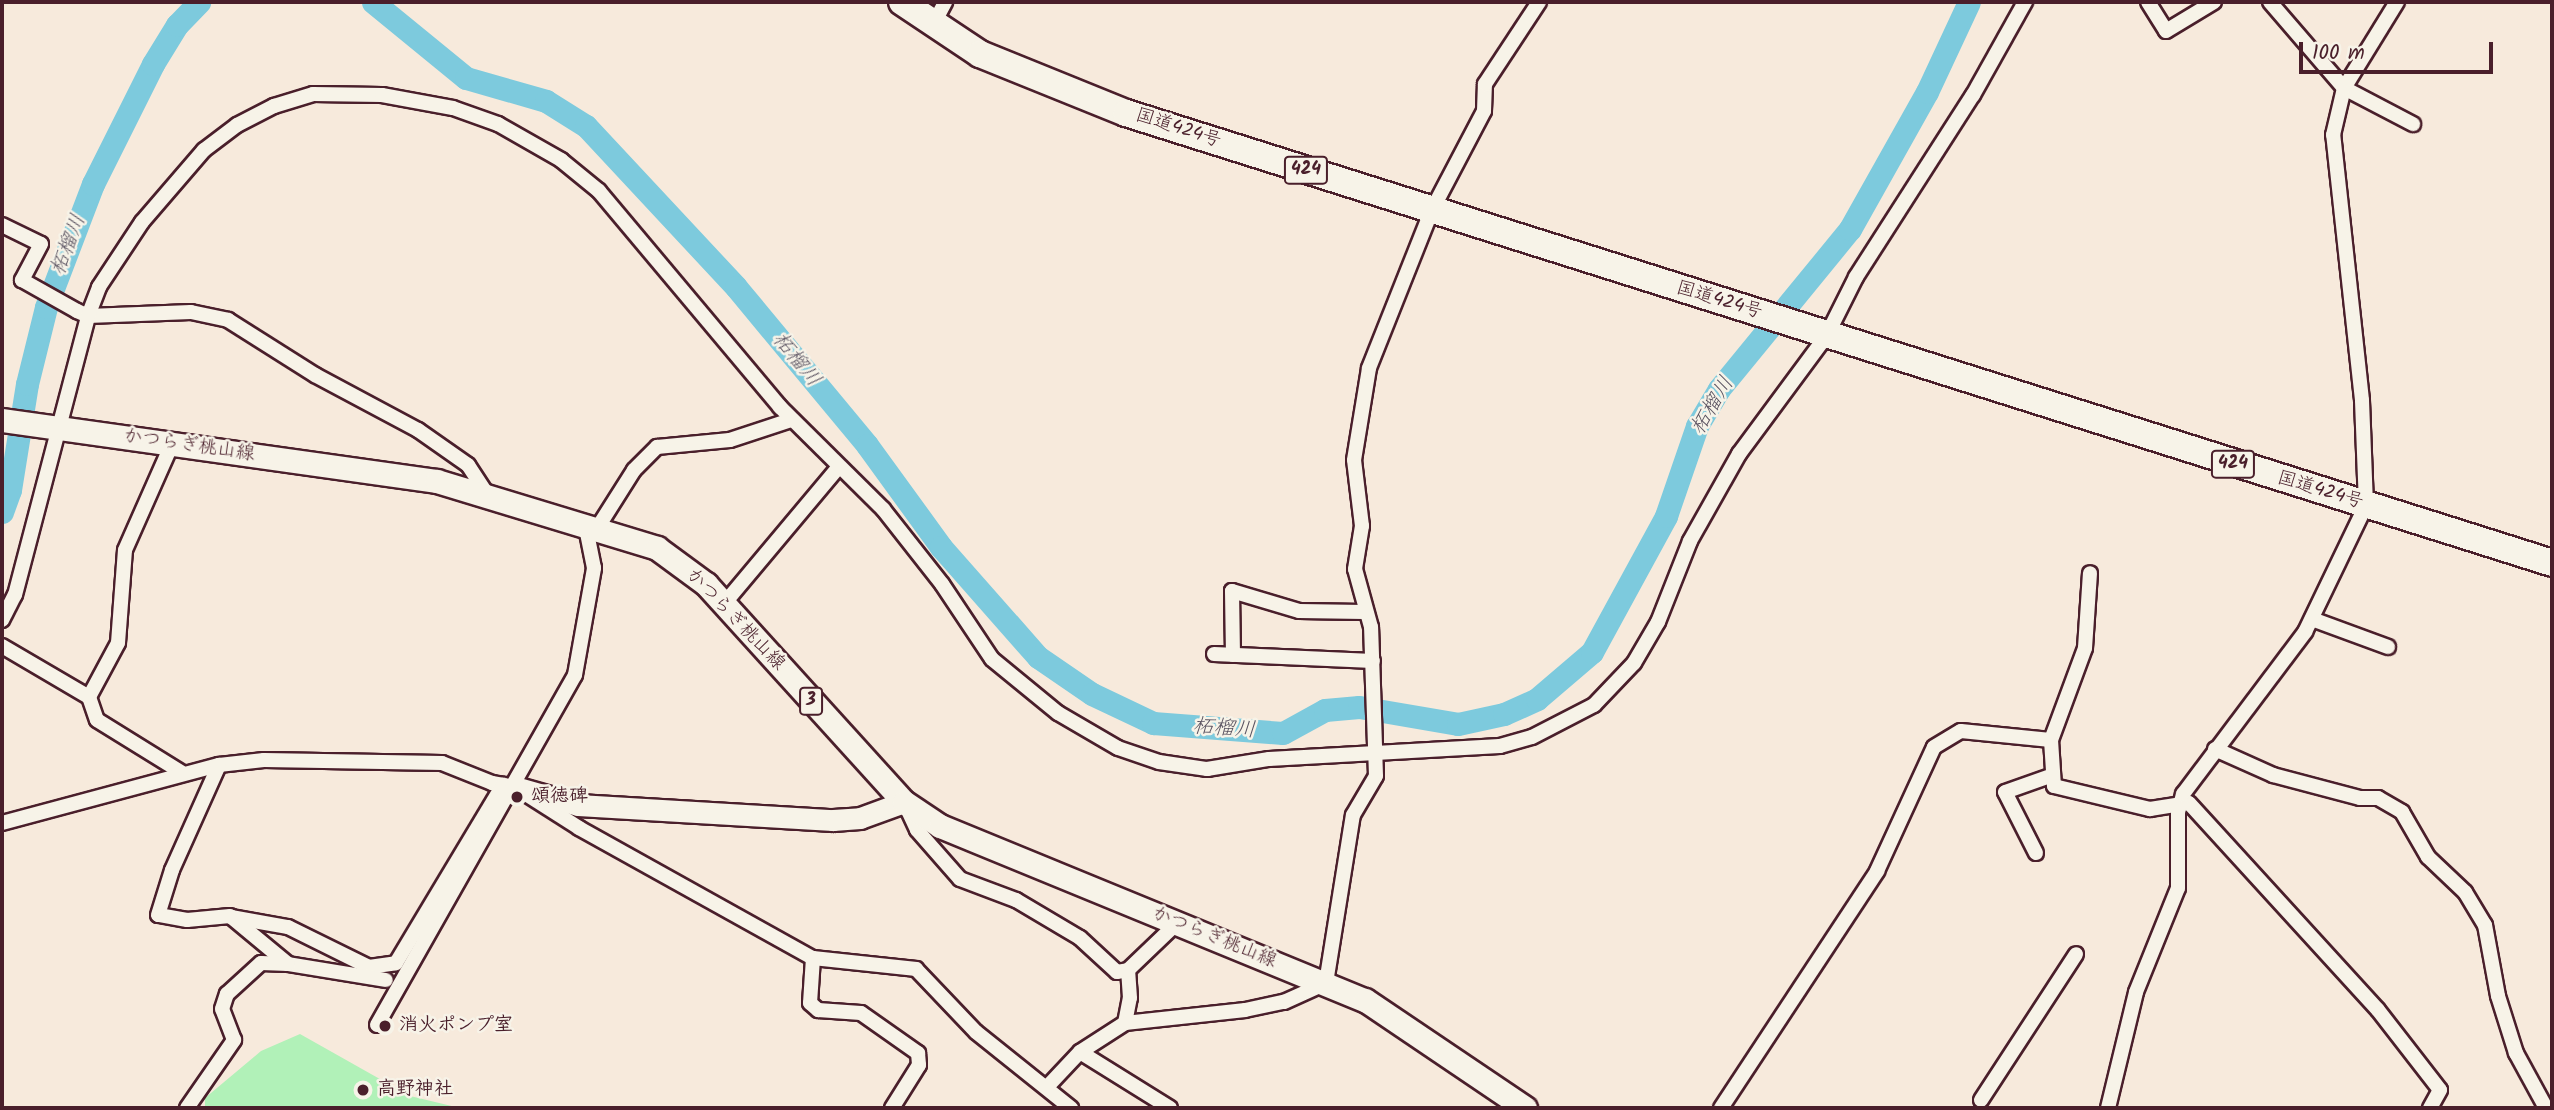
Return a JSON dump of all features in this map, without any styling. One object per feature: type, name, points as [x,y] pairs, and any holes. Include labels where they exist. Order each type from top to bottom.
[{"type":"highway","name":"国道424号","points":[[902,2],[980,54],[1045,83],[1431,212],[2552,562]]},
{"type":"main road","name":"かつらぎ桃山線","points":[[2,421],[437,481],[592,525],[668,555],[706,584],[904,802],[979,845],[1326,983],[1410,1028],[1525,1108]]},
{"type":"street","points":[[933,25],[945,2]]},
{"type":"street","points":[[1047,1087],[1080,1052],[1125,1023],[1245,1010],[1284,1002],[1326,983],[1353,815],[1376,776],[1378,755],[1371,627],[1364,612],[1355,569],[1362,526],[1354,460],[1367,380],[1431,212],[1484,111],[1485,84],[1539,2]]},
{"type":"street","points":[[2,620],[15,595],[82,313],[170,185],[237,125],[274,106],[313,94],[335,91],[402,97],[498,124],[561,160],[600,191],[791,420],[837,460],[883,509],[942,584],[992,659],[1058,713],[1118,748],[1159,762],[1207,769],[1269,759],[1378,755],[1500,746],[1564,724],[1594,705],[1634,663],[1658,622],[1690,541],[1739,454],[1823,334],[1856,277],[1973,95],[2025,2]]},
{"type":"street","points":[[2148,2],[2166,31],[2214,2]]},
{"type":"street","points":[[2270,2],[2344,88],[2413,124]]},
{"type":"street","points":[[2108,1108],[2140,982],[2178,888],[2180,804],[2215,749],[2312,619],[2367,506],[2362,400],[2333,135],[2344,88],[2397,2]]},
{"type":"street","points":[[2,225],[41,244],[22,280],[82,313],[191,312],[228,320],[315,375],[418,430],[468,465],[486,493]]},
{"type":"street","points":[[219,765],[172,870],[158,915],[187,920],[230,916],[288,927],[369,967],[396,963],[509,786],[575,675],[594,568],[592,525],[634,470],[657,447],[730,440],[791,420]]},
{"type":"street","points":[[89,697],[118,643],[125,550],[172,444]]},
{"type":"street","points":[[723,605],[837,460]]},
{"type":"street","points":[[2090,573],[2085,649],[2051,740],[2054,786],[2150,809],[2189,803],[2378,1010],[2440,1090],[2430,1108]]},
{"type":"street","points":[[1233,655],[1232,591],[1299,611],[1364,612]]},
{"type":"street","points":[[2312,619],[2388,647]]},
{"type":"street","points":[[2,646],[89,697],[97,720],[181,772]]},
{"type":"street","points":[[1214,654],[1373,663]]},
{"type":"street","points":[[1721,1108],[1877,871],[1934,747],[1961,731],[2051,740]]},
{"type":"street","points":[[2215,749],[2273,775],[2360,798],[2378,798],[2402,812],[2428,857],[2465,892],[2485,925],[2498,996],[2516,1053],[2546,1108]]},
{"type":"street","points":[[2,823],[181,772],[264,760],[442,763],[509,786],[578,805],[833,820],[860,818],[904,802],[917,830],[960,879],[1016,900],[1080,938],[1117,972],[1128,970],[1177,923]]},
{"type":"street","points":[[2036,853],[2005,792],[2053,775]]},
{"type":"street","points":[[509,786],[813,958],[916,969],[976,1032],[1071,1108]]},
{"type":"street","points":[[377,1025],[509,786]]},
{"type":"street","points":[[230,916],[288,964]]},
{"type":"street","points":[[1981,1100],[2076,954]]},
{"type":"street","points":[[813,958],[810,1003],[818,1010],[861,1013],[918,1053],[919,1065],[892,1108]]},
{"type":"street","points":[[187,1108],[234,1040],[222,1009],[227,994],[261,963],[288,964],[386,980]]},
{"type":"street","points":[[1125,1023],[1130,998],[1128,970]]},
{"type":"street","points":[[1080,1052],[1170,1108]]},
{"type":"green space","points":[[300,1034],[410,1096],[460,1108],[205,1108],[205,1098],[261,1051]]},
{"type":"waterway","name":"柘榴川","points":[[2,512],[10,490],[27,384],[46,307],[93,184],[153,64],[177,25],[199,2]]},
{"type":"waterway","name":"柘榴川","points":[[373,2],[466,78],[546,101],[586,126],[736,287],[867,445],[941,547],[1038,657],[1092,694],[1153,723],[1283,733],[1325,710],[1359,707],[1458,724],[1504,714],[1537,699],[1592,652],[1666,516],[1697,426],[1719,389],[1850,229],[1927,92],[1969,2]]},
{"type":"place","name":"頌徳碑","points":[[517,797]]},
{"type":"place","name":"消火ポンプ室","points":[[385,1026]]},
{"type":"place","name":"高野神社","points":[[363,1090]]}]
